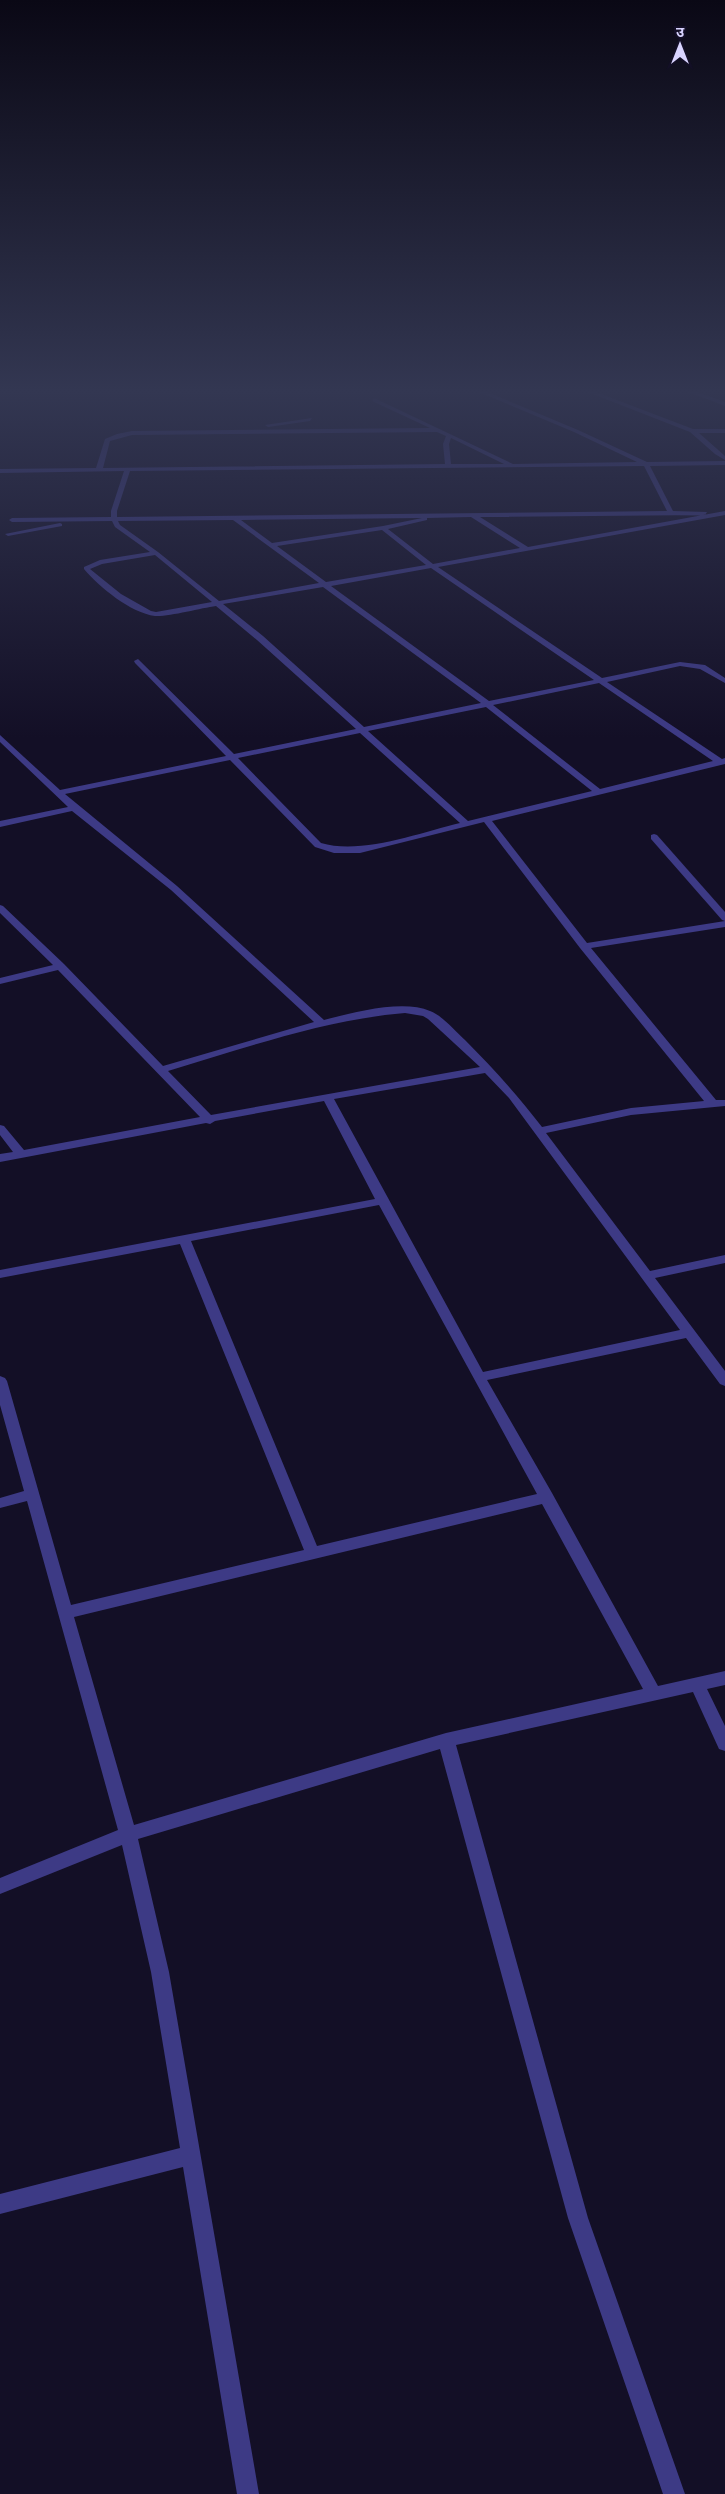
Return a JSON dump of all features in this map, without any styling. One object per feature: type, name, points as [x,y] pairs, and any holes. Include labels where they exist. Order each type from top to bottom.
[{"type":"street","points":[[118,505],[114,519],[117,526],[156,553],[218,604],[466,824]]},
{"type":"street","points":[[667,505],[671,513]]},
{"type":"street","points":[[12,520],[444,514],[725,513]]},
{"type":"street","points":[[156,553],[100,562],[86,568],[135,608],[146,613],[167,613],[689,521],[725,513]]},
{"type":"street","points":[[272,545],[383,528],[444,514]]},
{"type":"street","points":[[470,514],[526,549]]},
{"type":"street","points":[[232,517],[327,584],[487,704],[600,792]]},
{"type":"street","points":[[8,534],[84,519]]},
{"type":"street","points":[[383,528],[432,566],[723,762]]},
{"type":"street","points":[[138,660],[318,845],[334,850],[360,850],[723,762]]},
{"type":"street","points":[[59,793],[680,664],[694,664],[702,667],[725,681]]},
{"type":"street","points":[[0,737],[74,808],[174,888],[321,1023]]},
{"type":"street","points":[[0,824],[74,808]]},
{"type":"street","points":[[486,819],[584,946],[712,1104]]},
{"type":"street","points":[[654,837],[725,918]]},
{"type":"street","points":[[0,908],[60,966],[210,1121]]},
{"type":"street","points":[[584,946],[725,924]]},
{"type":"street","points":[[0,981],[60,966]]},
{"type":"street","points":[[161,1070],[321,1023],[374,1012],[403,1009],[426,1013],[488,1069],[513,1096],[725,1381]]},
{"type":"street","points":[[0,1158],[488,1069]]},
{"type":"street","points":[[328,1098],[382,1201],[547,1497],[653,1693]]},
{"type":"street","points":[[539,1131],[600,1115],[668,1106],[725,1103]]},
{"type":"street","points":[[0,1128],[22,1155]]},
{"type":"street","points":[[0,1274],[382,1201]]},
{"type":"street","points":[[184,1239],[313,1554]]},
{"type":"street","points":[[646,1276],[725,1259]]},
{"type":"street","points":[[480,1377],[688,1333]]},
{"type":"street","points":[[0,1381],[128,1834],[160,1972],[248,2494]]},
{"type":"street","points":[[0,1503],[32,1494]]},
{"type":"street","points":[[65,1613],[547,1497]]},
{"type":"street","points":[[0,1886],[128,1834],[446,1740],[725,1678]]},
{"type":"street","points":[[697,1684],[725,1744]]},
{"type":"street","points":[[446,1740],[578,2218],[674,2494]]},
{"type":"street","points":[[0,2204],[190,2155]]}]
